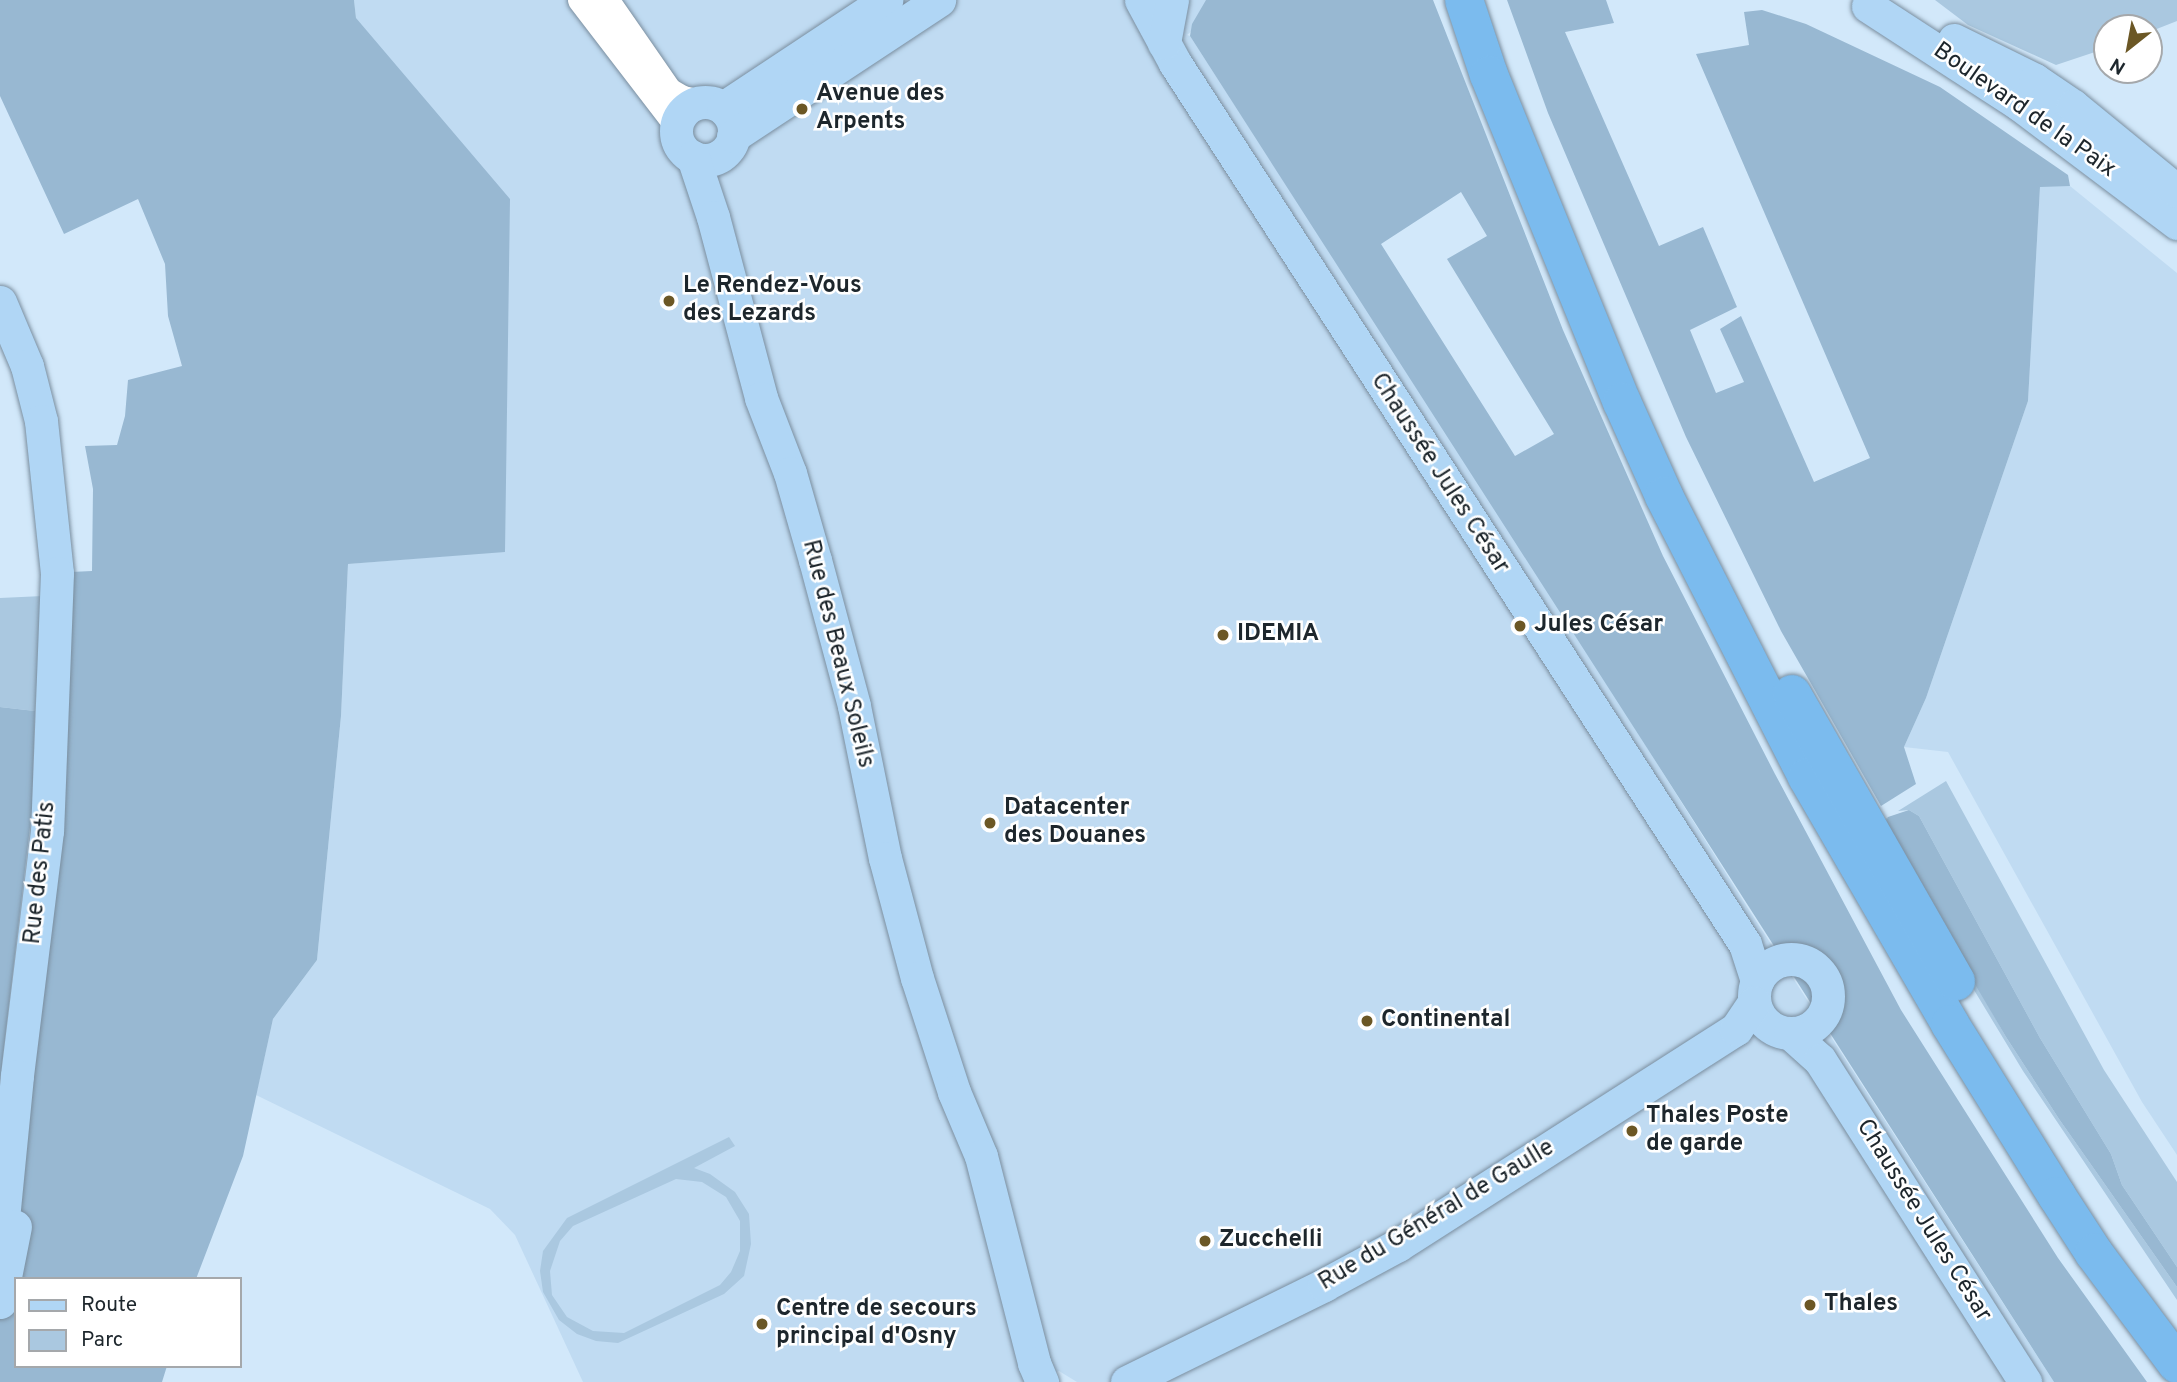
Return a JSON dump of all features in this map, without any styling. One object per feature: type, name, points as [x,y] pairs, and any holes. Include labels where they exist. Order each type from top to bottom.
[{"type":"highway","points":[[1464,0],[1494,87],[1622,402],[1664,496],[1801,766],[1936,1000],[2057,1196],[2094,1252],[2177,1364]]},
{"type":"highway","points":[[1489,0],[1533,130],[1620,340],[1742,606],[1965,998],[2076,1182],[2177,1322]]},
{"type":"main road","points":[[707,130],[886,0]]},
{"type":"main road","points":[[707,130],[939,0]]},
{"type":"main road","name":"Chaussée Jules César","points":[[1141,0],[1164,43],[1745,944],[1778,1004],[1820,1060],[2025,1382]]},
{"type":"main road","points":[[1164,43],[1172,0]]},
{"type":"main road","name":"Boulevard de la Paix","points":[[1861,3],[1944,35],[2035,80],[2073,106],[2177,191]]},
{"type":"main road","name":"Boulevard de la Paix","points":[[1861,3],[2019,104],[2177,223]]},
{"type":"main road","name":"Rue des Beaux Soleils","points":[[707,130],[713,217],[754,373],[790,473],[815,559],[854,706],[885,858],[926,1008],[954,1092],[981,1156],[1034,1363],[1042,1382]]},
{"type":"main road","name":"Rue des Patis","points":[[0,302],[27,366],[41,421],[57,573],[47,831],[17,1076],[0,1250]]},
{"type":"main road","name":"Rue du Général de Gaulle","points":[[1127,1382],[1387,1252],[1778,1004]]},
{"type":"main road","name":"Rue des Beaux Soleils","points":[[954,1092],[976,1219],[1024,1382]]},
{"type":"main road","name":"Rue des Patis","points":[[0,1303],[15,1230],[9,1171]]},
{"type":"street","name":"Rue des Beaux Soleils","points":[[581,0],[707,130]]},
{"type":"street","points":[[606,0],[669,91],[682,99],[707,130]]},
{"type":"shaded area","points":[[0,0],[354,0],[356,18],[510,199],[505,552],[348,564],[341,716],[317,960],[273,1019],[243,1156],[197,1277],[14,1277],[14,1368],[166,1368],[162,1382],[0,1382],[0,1314],[71,572],[92,571],[93,489],[85,446],[117,445],[125,416],[128,380],[182,366],[168,316],[165,264],[138,199],[64,234],[0,96]]},
{"type":"shaded area","points":[[354,0],[1228,0],[1187,35],[1550,593],[1749,910],[2054,1382],[1077,1382],[1059,1371],[1030,1382],[583,1382],[515,1235],[490,1209],[256,1095],[273,1019],[317,960],[341,716],[348,564],[505,551],[356,18]]},
{"type":"shaded area","points":[[1206,0],[1433,0],[1563,330],[1663,556],[1775,774],[1901,1010],[2058,1258],[2147,1382],[2054,1382],[1190,36],[1192,24]],"holes":[[[1461,192],[1487,236],[1447,259],[1554,434],[1515,456],[1381,244]]]},
{"type":"shaded area","points":[[1507,0],[1606,0],[1614,23],[1565,32],[1659,246],[1703,227],[1737,307],[1690,330],[1716,393],[1744,382],[1720,329],[1741,316],[1814,482],[1870,458],[1696,54],[1749,45],[1744,12],[1762,10],[1806,24],[1940,87],[2068,175],[2070,186],[2040,187],[2028,401],[1926,698],[1904,747],[1916,784],[1881,806],[1781,631],[1686,437],[1548,113]]},
{"type":"shaded area","points":[[2040,186],[2070,186],[2177,273],[2177,1155],[2142,1102],[1948,752],[1904,747],[1926,698],[2028,401]]},
{"type":"shaded area","points":[[0,707],[35,711],[32,810],[0,1081]]},
{"type":"shaded area","points":[[1909,810],[1919,816],[2040,1038],[2111,1154],[2122,1185],[2177,1267],[2177,1287],[2059,1119],[2006,1037],[1888,836],[1885,823],[1888,817]]},
{"type":"green space","points":[[1935,0],[2177,0],[2177,21],[2163,26],[2163,14],[2093,14],[2093,53],[2056,65],[1968,25]]},
{"type":"green space","points":[[43,596],[35,711],[0,707],[0,598]]},
{"type":"green space","points":[[1946,781],[2104,1070],[2177,1182],[2177,1267],[2122,1185],[2111,1154],[2040,1038],[1919,816],[1909,810],[1898,811]]},
{"type":"green space","points":[[1888,817],[1885,823],[2006,1037],[2059,1119],[2177,1287],[2177,1300],[2023,1071],[1922,904],[1876,827]]},
{"type":"green space","points":[[729,1137],[735,1146],[694,1168],[710,1174],[735,1192],[749,1214],[751,1244],[744,1276],[724,1294],[618,1343],[596,1341],[577,1334],[559,1320],[543,1292],[540,1271],[543,1251],[567,1218]],"holes":[[[676,1179],[702,1182],[726,1197],[740,1221],[740,1251],[731,1272],[720,1285],[624,1333],[593,1331],[567,1317],[552,1295],[550,1271],[560,1241],[573,1226]]]},
{"type":"place","name":"Avenue des Arpents","points":[[802,109]]},
{"type":"place","name":"Le Rendez-Vous des Lezards","points":[[669,301]]},
{"type":"place","name":"Jules César","points":[[1520,626]]},
{"type":"place","name":"IDEMIA","points":[[1223,635]]},
{"type":"place","name":"Datacenter des Douanes","points":[[990,823]]},
{"type":"place","name":"Continental","points":[[1367,1021]]},
{"type":"place","name":"Thales Poste de garde","points":[[1632,1131]]},
{"type":"place","name":"Zucchelli","points":[[1205,1241]]},
{"type":"place","name":"Thales","points":[[1810,1305]]},
{"type":"place","name":"Centre de secours principal d'Osny","points":[[762,1324]]}]
